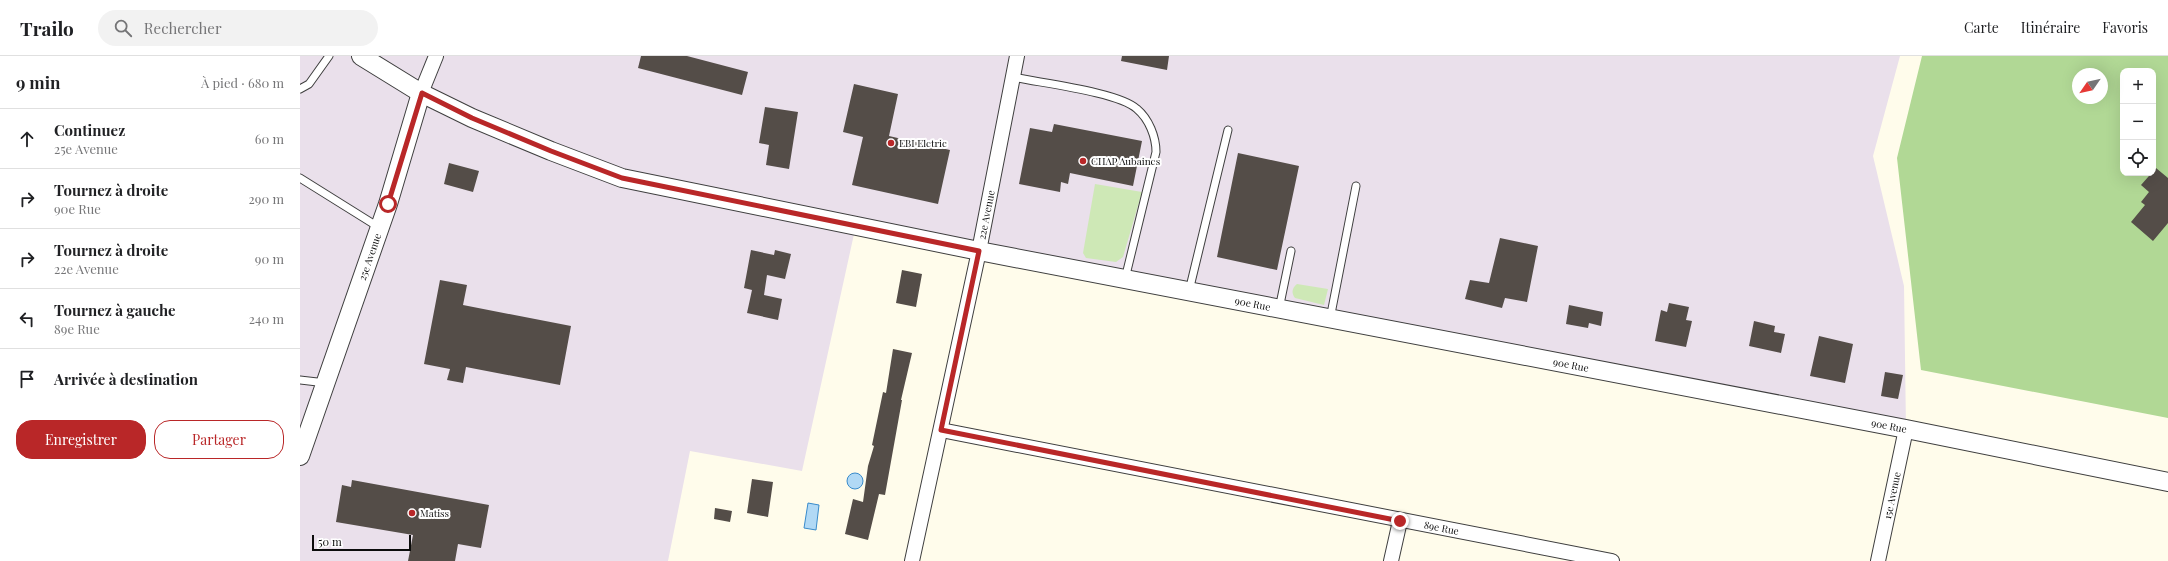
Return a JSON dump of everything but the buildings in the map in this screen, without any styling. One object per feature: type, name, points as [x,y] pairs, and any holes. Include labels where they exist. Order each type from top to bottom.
[{"type":"street","name":"90e Rue","points":[[361,56],[422,93],[472,118],[551,151],[622,178],[979,251],[1906,429],[2168,482]]},
{"type":"street","name":"25e Avenue","points":[[300,456],[380,228],[422,93],[436,56]]},
{"type":"street","name":"22e Avenue","points":[[912,561],[979,251],[1017,56]]},
{"type":"street","name":"15e Avenue","points":[[1878,561],[1906,429]]},
{"type":"street","name":"89e Rue","points":[[941,430],[1400,521],[1612,561]]},
{"type":"street","points":[[1391,561],[1400,521]]},
{"type":"lane","points":[[300,89],[309,84],[329,56]]},
{"type":"lane","points":[[1013,77],[1119,98],[1137,109],[1150,128],[1156,139],[1156,152],[1125,279]]},
{"type":"lane","points":[[1188,292],[1228,130]]},
{"type":"lane","points":[[300,178],[380,228]]},
{"type":"lane","points":[[1330,319],[1356,186]]},
{"type":"lane","points":[[1279,309],[1291,251]]},
{"type":"lane","points":[[300,380],[326,383]]},
{"type":"shaded area","points":[[300,56],[1900,56],[1873,156],[1904,286],[1906,429],[856,225],[802,471],[690,451],[668,561],[300,561]]},
{"type":"green space","points":[[1922,56],[2168,56],[2168,418],[1921,370],[1897,158]]},
{"type":"green space","points":[[1095,184],[1142,192],[1123,257],[1116,262],[1086,258],[1083,253]]},
{"type":"green space","points":[[1297,284],[1328,289],[1324,305],[1295,298],[1293,291]]},
{"type":"water","points":[[852,473],[858,473],[863,478],[861,487],[858,489],[852,489],[847,484],[847,478]]},
{"type":"water","points":[[808,503],[819,505],[816,530],[804,528]]},
{"type":"place","name":"EBI Eletric","points":[[891,143]]},
{"type":"place","name":"CHAP Aubaines","points":[[1083,161]]},
{"type":"place","name":"Matiss","points":[[412,513]]},
{"type":"route","points":[[388,204],[422,93],[472,118],[551,151],[622,178],[979,251],[941,430],[1400,521]]}]
